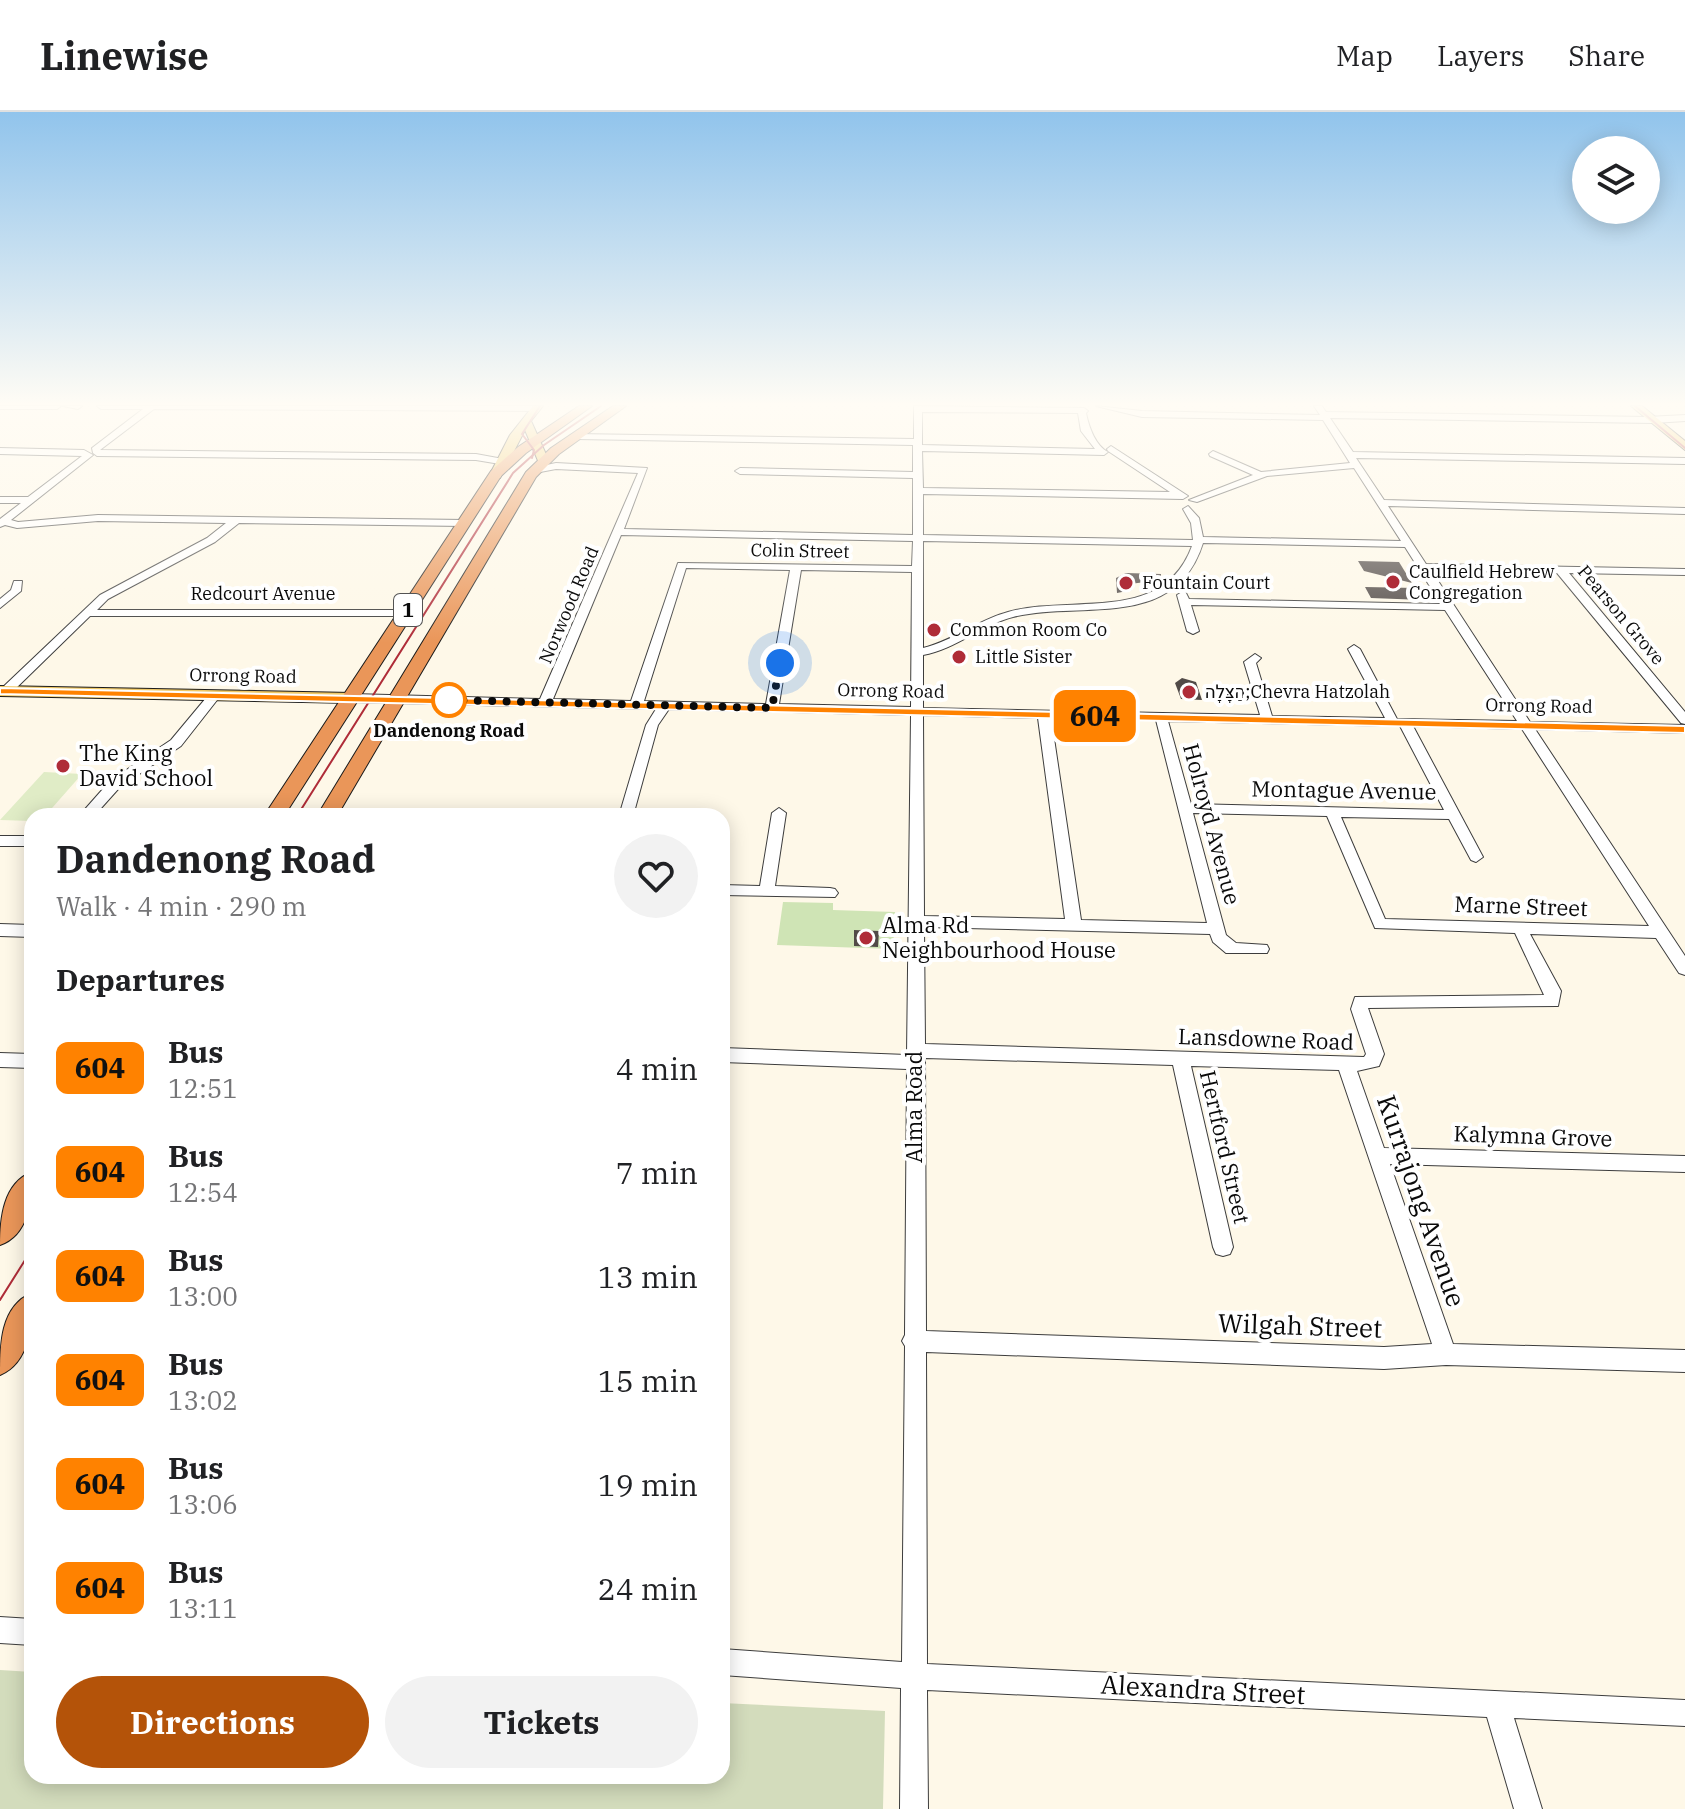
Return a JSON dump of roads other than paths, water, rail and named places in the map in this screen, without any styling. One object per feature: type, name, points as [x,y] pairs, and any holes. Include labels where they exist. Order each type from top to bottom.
[{"type":"highway","name":"1","points":[[279,808],[489,485]]},
{"type":"highway","name":"1","points":[[332,808],[531,485]]},
{"type":"highway","points":[[0,1233],[24,1196]]},
{"type":"highway","points":[[0,1360],[24,1320]]},
{"type":"main road","name":"Orrong Road","points":[[3,691],[352,698]]},
{"type":"street","points":[[2,522],[49,485]]},
{"type":"street","name":"Norwood Road","points":[[545,702],[638,485]]},
{"type":"street","name":"Alma Road","points":[[914,1809],[913,1341],[918,485]]},
{"type":"street","points":[[916,656],[934,658],[953,640],[976,626],[1019,612],[1137,601],[1172,586],[1188,568],[1198,542],[1197,524],[1183,499],[1164,485]]},
{"type":"street","points":[[1197,524],[1207,503],[1231,485]]},
{"type":"street","points":[[1370,485],[1685,969]]},
{"type":"street","points":[[918,491],[1183,499],[1207,503]]},
{"type":"street","points":[[0,500],[30,500]]},
{"type":"street","points":[[1381,503],[1685,511]]},
{"type":"street","points":[[2,522],[13,525],[82,519],[465,523]]},
{"type":"street","points":[[3,691],[88,610],[221,533],[232,520]]},
{"type":"street","points":[[0,534],[42,523]]},
{"type":"street","points":[[618,532],[1408,544]]},
{"type":"street","name":"Colin Street","points":[[643,705],[682,565],[917,569]]},
{"type":"street","points":[[772,708],[796,567]]},
{"type":"street","points":[[1423,567],[1685,572]]},
{"type":"street","name":"Pearson Grove","points":[[1560,569],[1685,720]]},
{"type":"street","points":[[1172,586],[1180,590],[1193,631]]},
{"type":"street","points":[[0,605],[21,589]]},
{"type":"street","points":[[1184,602],[1449,607]]},
{"type":"street","name":"Redcourt Avenue","points":[[88,610],[407,613]]},
{"type":"street","points":[[1354,649],[1476,857]]},
{"type":"street","points":[[1255,658],[1250,662],[1267,719]]},
{"type":"street","points":[[93,808],[109,789],[176,743],[215,695]]},
{"type":"street","name":"Orrong Road","points":[[352,698],[1685,729]]},
{"type":"street","points":[[643,705],[652,725]]},
{"type":"street","points":[[628,808],[652,725],[665,705]]},
{"type":"street","points":[[1044,715],[1074,925]]},
{"type":"street","name":"Holroyd Avenue","points":[[915,921],[1217,929],[1161,717]]},
{"type":"street","name":"Montague Avenue","points":[[1186,808],[1453,815]]},
{"type":"street","name":"Marne Street","points":[[1332,812],[1380,924],[1661,932]]},
{"type":"street","points":[[767,892],[779,813]]},
{"type":"street","points":[[0,841],[24,841]]},
{"type":"street","points":[[730,890],[830,893]]},
{"type":"street","name":"Lansdowne Road","points":[[730,1055],[1180,1058],[1346,1065],[1368,1063],[1375,1057],[1359,1009],[1361,1002],[1550,1003],[1553,991],[1519,927]]},
{"type":"street","points":[[1217,929],[1221,942],[1228,947],[1261,949]]},
{"type":"street","points":[[0,930],[24,931]]},
{"type":"street","name":"Hertford Street","points":[[1180,1058],[1223,1247]]},
{"type":"street","points":[[0,1060],[24,1061]]},
{"type":"street","name":"Kurrajong Avenue","points":[[1346,1065],[1446,1354]]},
{"type":"street","name":"Kalymna Grove","points":[[1379,1156],[1685,1164]]},
{"type":"street","name":"Wilgah Street","points":[[913,1341],[1384,1358],[1446,1354],[1685,1361]]},
{"type":"street","points":[[0,1630],[24,1632]]},
{"type":"street","name":"Alexandra Street","points":[[730,1663],[914,1677],[1685,1713]]},
{"type":"street","points":[[1496,1704],[1528,1809]]},
{"type":"tram line","points":[[302,808],[505,485]]},
{"type":"tram line","points":[[0,1300],[24,1262]]},
{"type":"place","name":"Caulfield Hebrew Congregation","points":[[1393,582]]},
{"type":"place","name":"Fountain Court","points":[[1126,583]]},
{"type":"place","name":"Common Room Co","points":[[934,630]]},
{"type":"place","name":"Little Sister","points":[[959,657]]},
{"type":"place","name":"הַצָּלָה;Chevra Hatzolah","points":[[1189,692]]},
{"type":"place","name":"Dandenong Road","points":[[449,700]]},
{"type":"place","name":"The King David School","points":[[63,766]]},
{"type":"place","name":"Alma Rd Neighbourhood House","points":[[866,938]]}]
